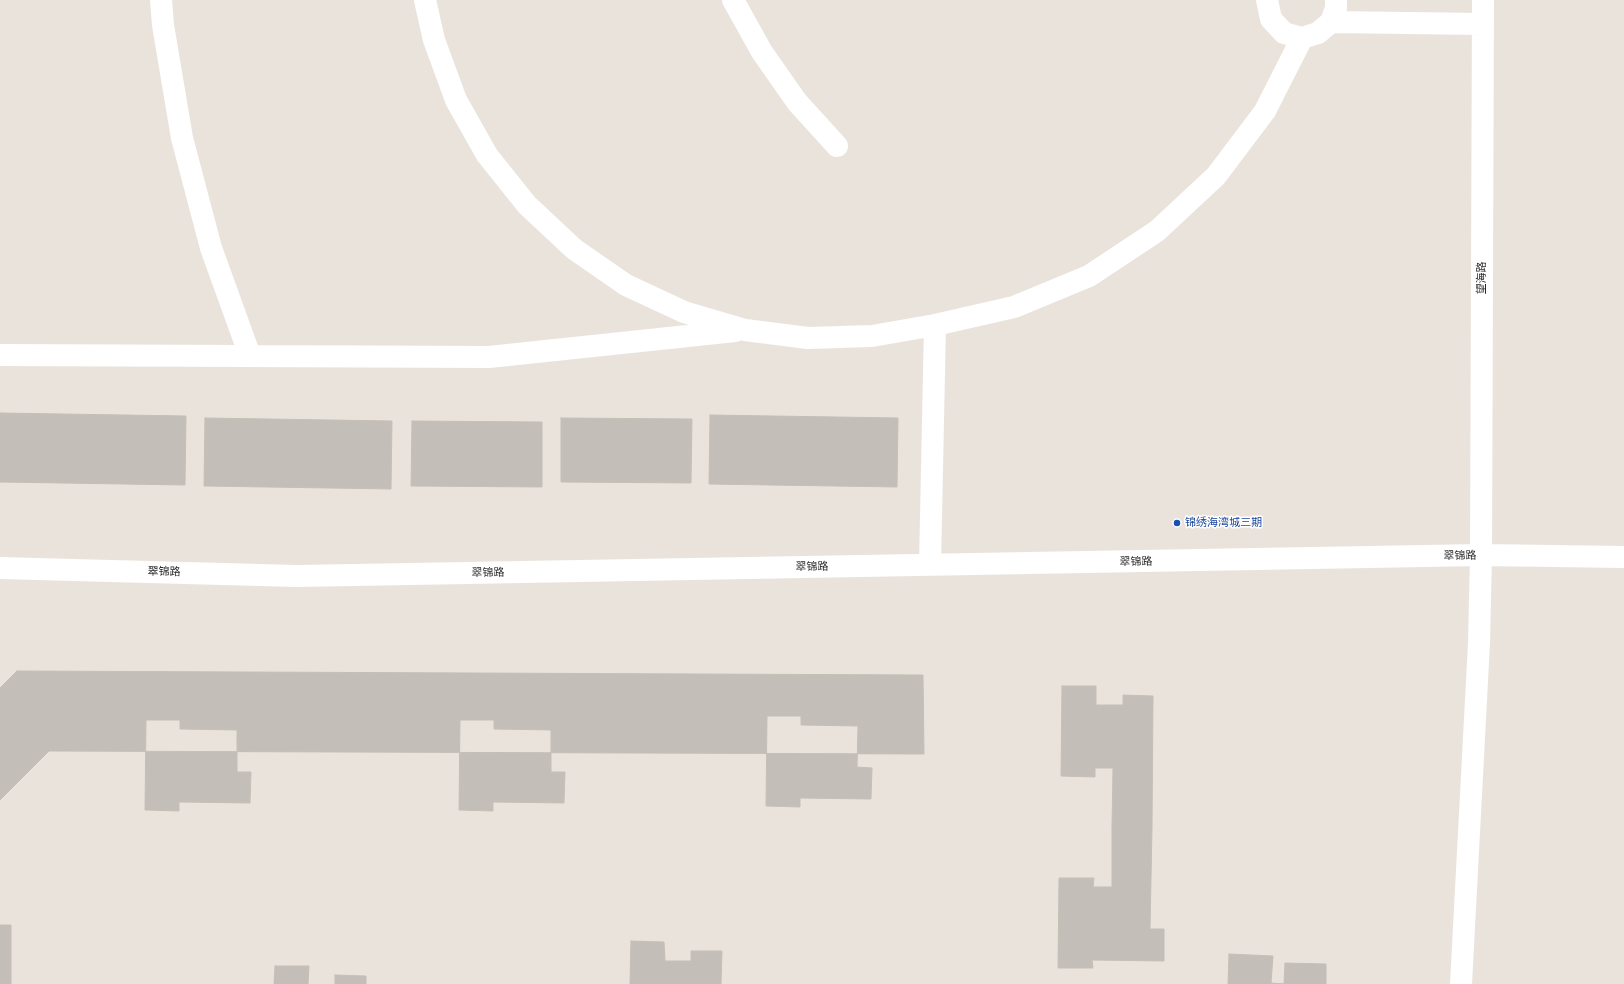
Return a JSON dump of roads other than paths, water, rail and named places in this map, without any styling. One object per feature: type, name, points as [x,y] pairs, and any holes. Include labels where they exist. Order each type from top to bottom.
[{"type":"street","points":[[161,0],[163,25],[182,138],[211,248],[250,356]]},
{"type":"street","points":[[425,0],[434,40],[456,100],[488,155],[527,205],[574,249],[626,285],[684,312],[745,330],[816,338],[872,336],[935,325],[1014,307],[1089,276],[1157,231],[1216,176],[1265,111],[1302,38]]},
{"type":"street","points":[[733,0],[762,52],[796,102],[837,146]]},
{"type":"street","points":[[1267,0],[1271,20],[1284,33],[1302,38],[1318,33],[1331,22],[1336,8],[1336,0]]},
{"type":"street","name":"望海路","points":[[1461,984],[1479,643],[1481,555],[1483,0]]},
{"type":"street","points":[[1331,22],[1482,24]]},
{"type":"street","points":[[930,565],[935,325]]},
{"type":"street","points":[[0,355],[490,357],[745,330]]},
{"type":"street","name":"翠锦路","points":[[0,568],[296,576],[1481,555],[1624,557]]},
{"type":"place","name":"锦绣海湾城三期","points":[[1177,523]]}]
